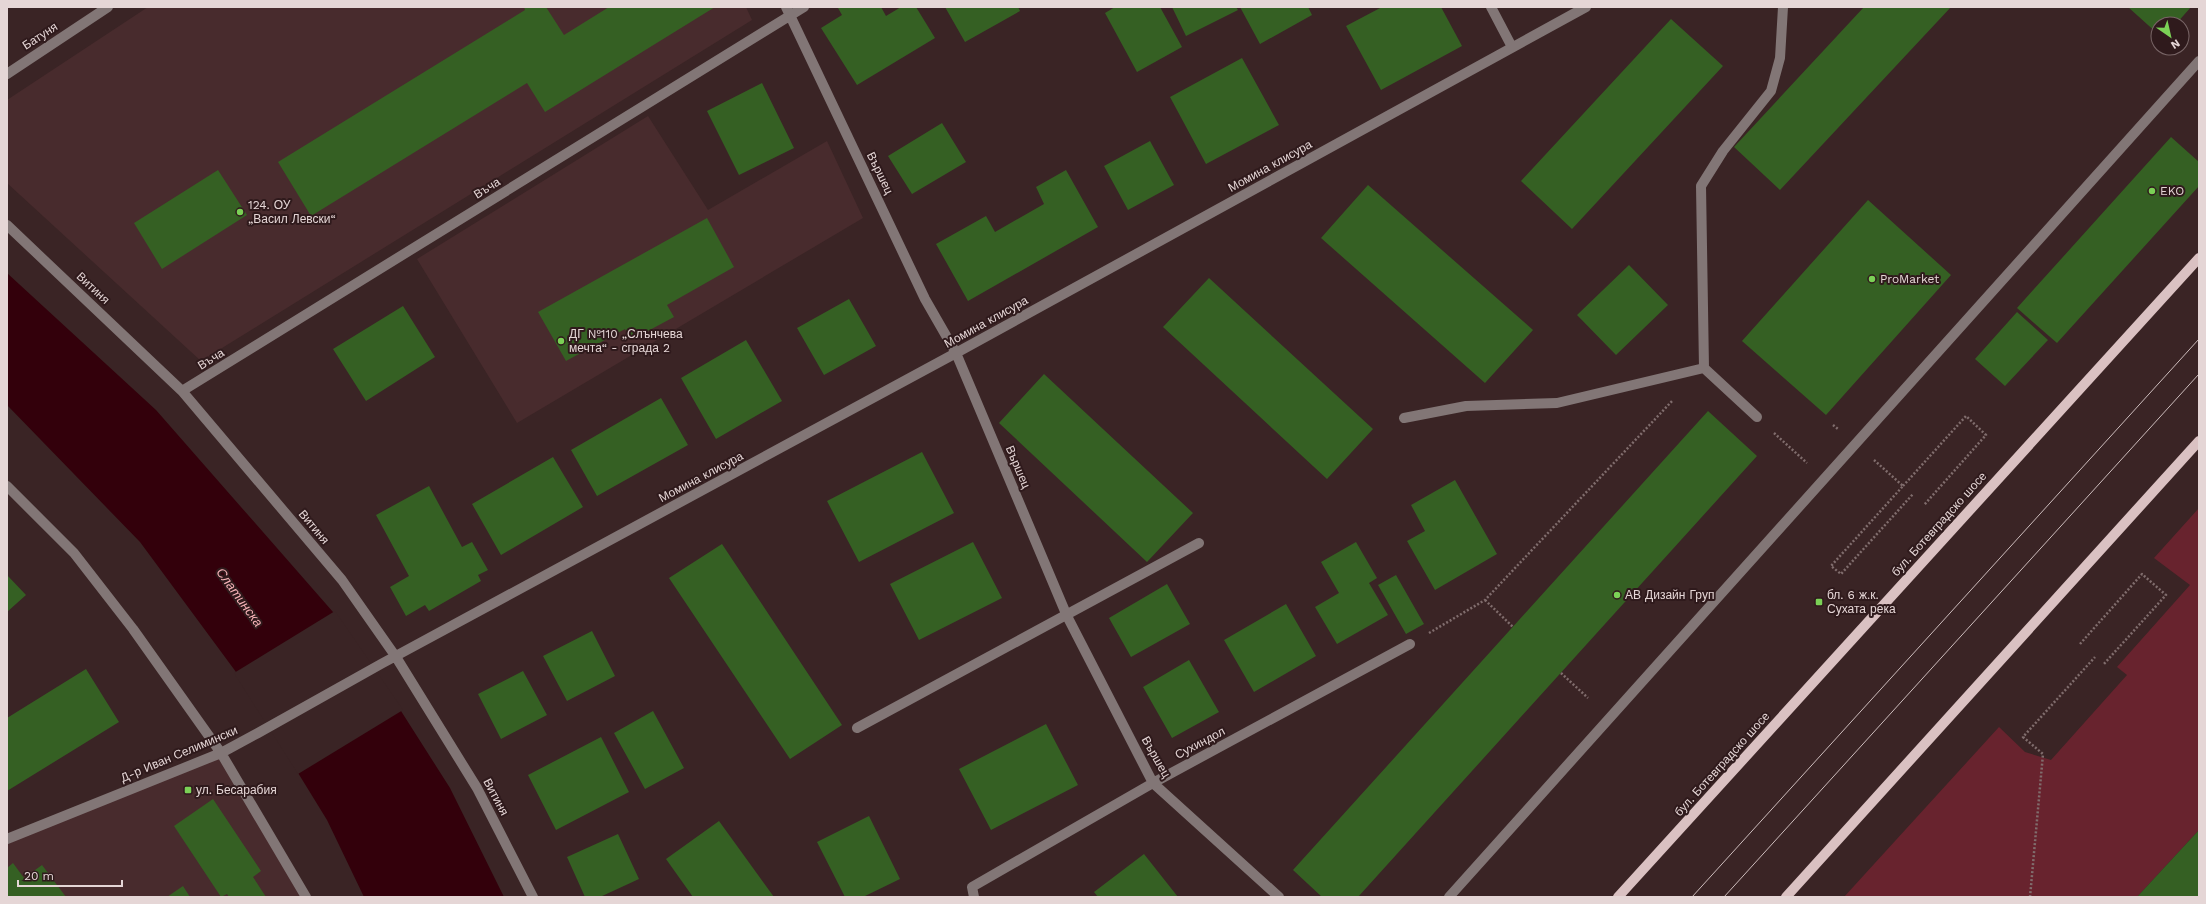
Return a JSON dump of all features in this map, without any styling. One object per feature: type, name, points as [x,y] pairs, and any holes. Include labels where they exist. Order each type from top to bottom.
[{"type":"main road","name":"бул. Ботевградско шосе","points":[[1618,897],[2199,258]]},
{"type":"main road","points":[[1786,897],[2199,442]]},
{"type":"street","name":"Батуня","points":[[7,74],[108,7]]},
{"type":"street","name":"Въча","points":[[182,391],[788,11],[804,7]]},
{"type":"street","points":[[1491,7],[1512,47]]},
{"type":"street","name":"Момина клисура","points":[[396,656],[956,353],[1586,7]]},
{"type":"street","points":[[1757,417],[1704,368],[1701,186],[1723,151],[1771,91],[1780,58],[1783,7]]},
{"type":"street","name":"Вършец","points":[[788,11],[925,299],[956,353],[1067,616],[1153,783],[1279,897]]},
{"type":"street","points":[[1450,897],[2199,61]]},
{"type":"street","name":"Витиня","points":[[7,225],[182,391],[342,580],[396,656],[477,788],[533,897]]},
{"type":"street","points":[[1404,418],[1466,406],[1557,403],[1704,368]]},
{"type":"street","points":[[7,486],[74,553],[134,629],[221,753],[306,897]]},
{"type":"street","points":[[857,728],[1199,544]]},
{"type":"street","name":"Сухиндол","points":[[974,897],[972,887],[1153,783],[1410,644]]},
{"type":"street","name":"Д-р Иван Селимински","points":[[7,838],[221,753],[396,656]]},
{"type":"path","points":[[1410,644],[1486,600],[1676,397]]},
{"type":"path","points":[[1913,494],[1841,574],[1831,566],[1966,416],[1986,435],[1924,505]]},
{"type":"path","points":[[1757,417],[1824,478]]},
{"type":"path","points":[[1833,425],[1903,486]]},
{"type":"path","points":[[2080,644],[2142,574],[2166,595],[2103,665]]},
{"type":"path","points":[[1486,600],[1513,627]]},
{"type":"path","points":[[2030,897],[2043,754],[2023,737],[2095,657]]},
{"type":"path","points":[[1561,673],[1588,698]]},
{"type":"shaded area","name":"124. ОУ „Васил Левски“","points":[[148,7],[746,7],[752,20],[201,361],[7,183],[7,100]]},
{"type":"shaded area","name":"ДГ №110 „Слънчева мечта“ - сграда 2","points":[[648,116],[708,210],[827,141],[863,218],[517,423],[417,259]]},
{"type":"shaded area","points":[[2199,508],[2199,830],[2137,897],[1844,897],[1999,727],[2025,752],[2051,760],[2127,675],[2117,667],[2190,585],[2154,558]]},
{"type":"shaded area","points":[[221,753],[306,897],[7,897],[7,839]]},
{"type":"water","name":"Слатинска","points":[[7,273],[156,410],[333,612],[401,711],[450,788],[504,897],[364,897],[327,820],[236,672],[140,542],[7,405]]},
{"type":"pier","points":[[335,611],[403,710],[298,774],[234,673]]},
{"type":"building","points":[[524,7],[546,7],[564,35],[609,7],[715,7],[545,112],[527,83],[311,216],[278,162],[525,10]]},
{"type":"building","points":[[881,7],[886,16],[901,7],[916,7],[935,38],[857,85],[821,28],[842,15],[838,8]]},
{"type":"building","points":[[945,7],[1018,7],[1020,11],[965,42]]},
{"type":"building","points":[[1115,7],[1160,7],[1182,47],[1137,72],[1105,13]]},
{"type":"building","points":[[1172,7],[1236,7],[1238,10],[1186,36]]},
{"type":"building","points":[[1240,7],[1308,7],[1312,15],[1260,44]]},
{"type":"building","points":[[1382,7],[1441,7],[1462,46],[1381,90],[1346,26]]},
{"type":"building","points":[[1864,7],[1951,7],[1780,190],[1734,147]]},
{"type":"building","points":[[2128,7],[2191,7],[2183,16],[2150,16],[2150,27]]},
{"type":"building","points":[[1671,19],[1723,66],[1572,229],[1521,181]]},
{"type":"building","points":[[1242,58],[1279,125],[1206,164],[1170,97]]},
{"type":"building","points":[[762,83],[794,148],[739,175],[707,111]]},
{"type":"building","points":[[942,123],[966,162],[912,194],[888,156]]},
{"type":"building","points":[[2171,137],[2199,162],[2199,186],[2057,343],[2017,308]]},
{"type":"building","points":[[1150,141],[1174,185],[1128,210],[1104,166]]},
{"type":"building","points":[[218,170],[247,215],[162,269],[134,223]]},
{"type":"building","points":[[1066,170],[1098,227],[968,301],[936,244],[986,216],[995,232],[1044,204],[1036,187]]},
{"type":"building","points":[[1368,185],[1533,330],[1485,383],[1321,238]]},
{"type":"building","points":[[1868,200],[1951,275],[1826,415],[1742,341]]},
{"type":"building","points":[[707,218],[734,267],[667,305],[674,317],[631,340],[625,329],[566,361],[538,312]]},
{"type":"building","points":[[1629,265],[1668,305],[1616,355],[1577,315]]},
{"type":"building","points":[[1209,278],[1373,429],[1327,479],[1163,327]]},
{"type":"building","points":[[849,299],[876,346],[824,375],[797,328]]},
{"type":"building","points":[[403,306],[435,357],[366,401],[333,349]]},
{"type":"building","points":[[2017,312],[2048,340],[2005,386],[1975,359]]},
{"type":"building","points":[[746,340],[782,401],[716,439],[681,378]]},
{"type":"building","points":[[1044,374],[1193,513],[1147,562],[999,423]]},
{"type":"building","points":[[661,398],[688,445],[597,496],[571,450]]},
{"type":"building","points":[[1708,411],[1757,456],[1358,897],[1322,897],[1293,870]]},
{"type":"building","points":[[922,452],[954,513],[859,562],[827,501]]},
{"type":"building","points":[[553,457],[583,507],[501,555],[472,504]]},
{"type":"building","points":[[1455,480],[1497,554],[1435,590],[1407,541],[1425,531],[1411,505]]},
{"type":"building","points":[[429,486],[462,547],[472,542],[488,570],[478,575],[481,581],[429,611],[425,605],[406,616],[390,587],[409,576],[376,515]]},
{"type":"building","points":[[973,542],[1002,598],[919,640],[890,584]]},
{"type":"building","points":[[1356,542],[1377,578],[1369,583],[1388,615],[1337,644],[1315,607],[1339,593],[1321,562]]},
{"type":"building","points":[[722,544],[842,725],[790,759],[669,578]]},
{"type":"building","points":[[7,575],[26,595],[7,612]]},
{"type":"building","points":[[1396,575],[1424,624],[1406,634],[1378,585]]},
{"type":"building","points":[[1167,584],[1190,624],[1131,657],[1109,618]]},
{"type":"building","points":[[1286,604],[1316,656],[1254,692],[1224,640]]},
{"type":"building","points":[[592,631],[615,676],[567,701],[543,656]]},
{"type":"building","points":[[1189,660],[1219,712],[1172,738],[1143,687]]},
{"type":"building","points":[[86,669],[119,722],[7,791],[7,718]]},
{"type":"building","points":[[523,671],[547,715],[501,739],[478,694]]},
{"type":"building","points":[[653,711],[684,768],[645,789],[614,733]]},
{"type":"building","points":[[1046,724],[1078,785],[991,830],[959,769]]},
{"type":"building","points":[[601,737],[629,792],[556,830],[528,775]]},
{"type":"building","points":[[213,799],[261,871],[253,877],[266,897],[229,897],[227,894],[221,897],[174,826]]},
{"type":"building","points":[[869,816],[900,879],[863,897],[845,897],[817,842]]},
{"type":"building","points":[[719,821],[774,897],[693,897],[666,859]]},
{"type":"building","points":[[2199,830],[2199,897],[2137,897]]},
{"type":"building","points":[[618,834],[639,879],[600,897],[585,897],[567,857]]},
{"type":"building","points":[[1144,854],[1178,897],[1098,897],[1094,892]]},
{"type":"building","points":[[13,863],[24,878],[42,865],[66,897],[7,897],[7,868]]},
{"type":"building","points":[[183,886],[190,897],[167,897]]},
{"type":"tram line","points":[[1692,897],[2199,339]]},
{"type":"tram line","points":[[1724,897],[2199,374]]},
{"type":"place","name":"EKO","points":[[2152,191]]},
{"type":"place","name":"124. ОУ „Васил Левски“","points":[[240,212]]},
{"type":"place","name":"ProMarket","points":[[1872,279]]},
{"type":"place","name":"ДГ №110 „Слънчева мечта“ - сграда 2","points":[[561,341]]},
{"type":"place","name":"АВ Дизайн Груп","points":[[1617,595]]},
{"type":"place","name":"бл. 6 ж.к. Сухата река","points":[[1819,602]]},
{"type":"place","name":"ул. Бесарабия","points":[[188,790]]}]
